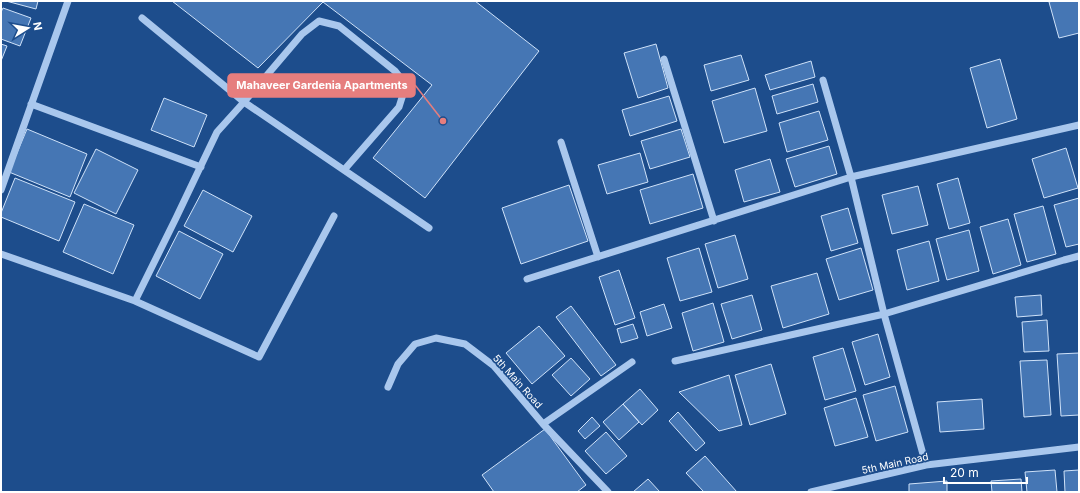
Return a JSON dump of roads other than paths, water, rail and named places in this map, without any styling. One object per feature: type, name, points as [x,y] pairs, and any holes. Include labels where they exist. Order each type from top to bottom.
[{"type":"street","points":[[1,190],[68,1]]},
{"type":"street","points":[[142,18],[244,102],[429,228]]},
{"type":"street","points":[[135,300],[217,132],[302,34],[319,21],[339,26],[395,71],[406,85],[399,107],[344,170]]},
{"type":"street","points":[[664,59],[714,221]]},
{"type":"street","points":[[823,80],[851,178],[884,314],[926,466]]},
{"type":"street","points":[[31,104],[201,167]]},
{"type":"street","points":[[527,279],[851,178],[1079,125]]},
{"type":"street","points":[[561,142],[598,257]]},
{"type":"street","points":[[1,254],[135,300],[259,357],[334,216]]},
{"type":"street","points":[[675,361],[884,314],[1079,256]]},
{"type":"street","name":"5th Main Road","points":[[388,387],[398,364],[415,344],[436,338],[465,344],[494,366],[543,424],[608,492]]},
{"type":"street","points":[[543,424],[632,362]]},
{"type":"street","name":"5th Main Road","points":[[811,492],[926,466],[1079,448]]},
{"type":"place","name":"Mahaveer Gardenia Apartments","points":[[443,121]]}]
